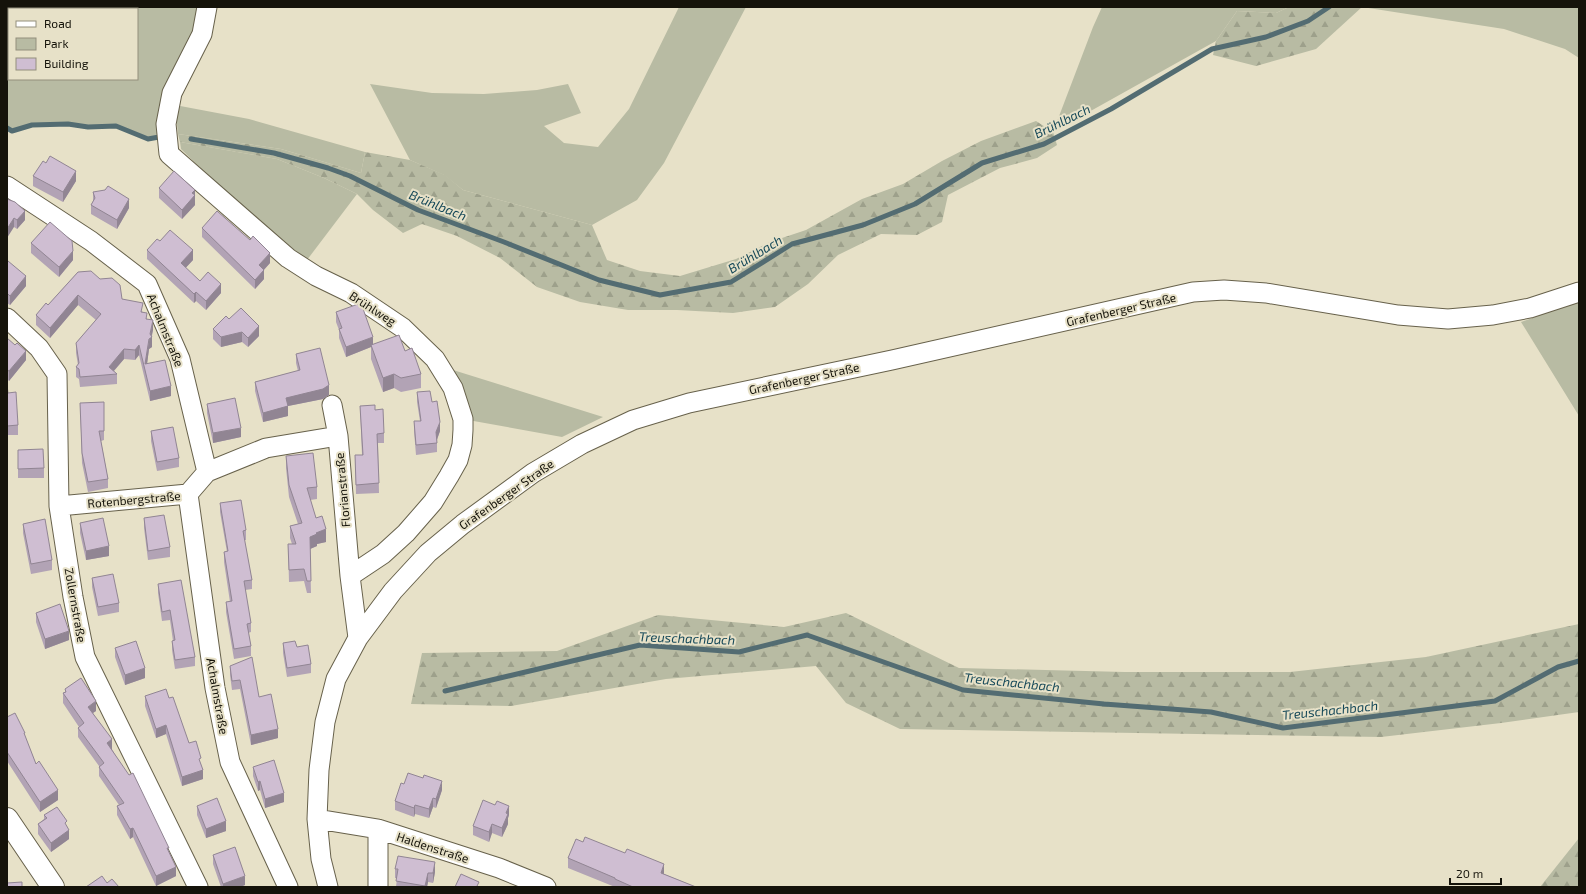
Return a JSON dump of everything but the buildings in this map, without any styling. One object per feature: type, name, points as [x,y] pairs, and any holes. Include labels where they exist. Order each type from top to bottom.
[{"type":"main road","points":[[7,819],[53,887]]},
{"type":"street","name":"Brühlweg","points":[[207,7],[202,34],[172,93],[166,124],[169,154],[293,262],[316,276],[350,293],[403,328],[435,359],[453,388],[463,418],[462,445],[458,460],[433,502],[406,533],[383,554],[350,576]]},
{"type":"street","name":"Achalmstraße","points":[[7,186],[91,241],[147,284],[180,359],[208,472]]},
{"type":"street","name":"Grafenberger Straße","points":[[328,887],[321,859],[317,819],[319,770],[325,722],[336,679],[358,638],[393,591],[428,553],[463,524],[533,472],[582,444],[633,420],[689,403],[782,382],[892,360],[1193,292],[1224,290],[1266,293],[1398,315],[1448,319],[1493,315],[1530,308],[1579,292]]},
{"type":"street","name":"Zollernstraße","points":[[7,318],[39,348],[57,374],[59,506],[73,597],[85,657],[198,887]]},
{"type":"street","name":"Florianstraße","points":[[332,405],[338,436],[350,576]]},
{"type":"street","name":"Rotenbergstraße","points":[[59,506],[188,494],[208,472],[266,448],[338,436]]},
{"type":"street","name":"Achalmstraße","points":[[188,494],[215,688],[230,762],[288,887]]},
{"type":"street","points":[[350,576],[358,638]]},
{"type":"street","name":"Haldenstraße","points":[[317,819],[378,829],[498,868],[546,887]]},
{"type":"street","points":[[378,829],[378,887]]},
{"type":"street","points":[[498,868],[504,887]]},
{"type":"green space","points":[[7,7],[78,7],[8,8],[8,80],[138,80],[138,8],[107,7],[201,7],[159,137],[148,139],[116,126],[88,127],[68,124],[32,125],[12,131],[7,128]]},
{"type":"green space","points":[[679,7],[746,7],[664,163],[637,200],[592,225],[463,190],[444,175],[410,160],[370,84],[432,93],[484,94],[537,90],[568,84],[581,113],[544,126],[564,143],[598,147],[629,109]]},
{"type":"green space","points":[[1102,7],[1289,7],[1276,13],[1237,11],[1216,41],[1053,132]]},
{"type":"green space","points":[[1289,7],[1362,7],[1316,49],[1256,66],[1213,55],[1216,41],[1237,11],[1276,13]]},
{"type":"green space","points":[[1362,7],[1579,7],[1579,58],[1565,49],[1504,29]]},
{"type":"green space","points":[[175,105],[249,119],[365,152],[361,173],[281,149],[178,134]]},
{"type":"green space","points":[[1036,121],[1053,132],[1057,145],[1037,158],[1000,168],[948,195],[942,222],[917,235],[881,234],[838,255],[808,284],[775,307],[733,313],[677,310],[628,310],[580,302],[537,287],[500,258],[457,236],[422,224],[403,233],[373,210],[357,194],[324,178],[277,159],[180,142],[178,134],[281,149],[361,173],[365,152],[410,160],[445,175],[463,190],[592,225],[607,260],[640,271],[680,276],[736,259],[770,242],[806,230],[862,199],[903,184],[942,161],[981,141]]},
{"type":"green space","points":[[180,142],[277,159],[324,178],[357,194],[307,260],[236,203],[181,149]]},
{"type":"green space","points":[[1579,301],[1579,416],[1521,322]]},
{"type":"green space","points":[[453,370],[603,417],[562,437],[468,420]]},
{"type":"green space","points":[[846,613],[959,668],[1125,672],[1290,672],[1426,657],[1579,624],[1579,712],[1381,737],[900,729],[846,703],[816,666],[666,679],[511,706],[411,704],[422,653],[557,651],[658,615],[784,627]]},
{"type":"green space","points":[[1579,838],[1579,887],[1540,887]]},
{"type":"waterway","name":"Brühlbach","points":[[191,139],[274,153],[328,168],[350,176],[418,210],[599,280],[660,295],[731,282],[792,244],[863,225],[915,204],[982,163],[1044,144],[1111,109],[1212,49],[1266,37],[1308,21],[1329,7]]},
{"type":"waterway","points":[[7,128],[12,131],[32,125],[68,124],[88,127],[116,126],[148,139],[159,137],[160,133]]},
{"type":"waterway","name":"Treuschachbach","points":[[445,691],[640,645],[739,652],[807,635],[963,690],[1104,704],[1211,712],[1283,728],[1495,701],[1558,667],[1579,661]]}]
